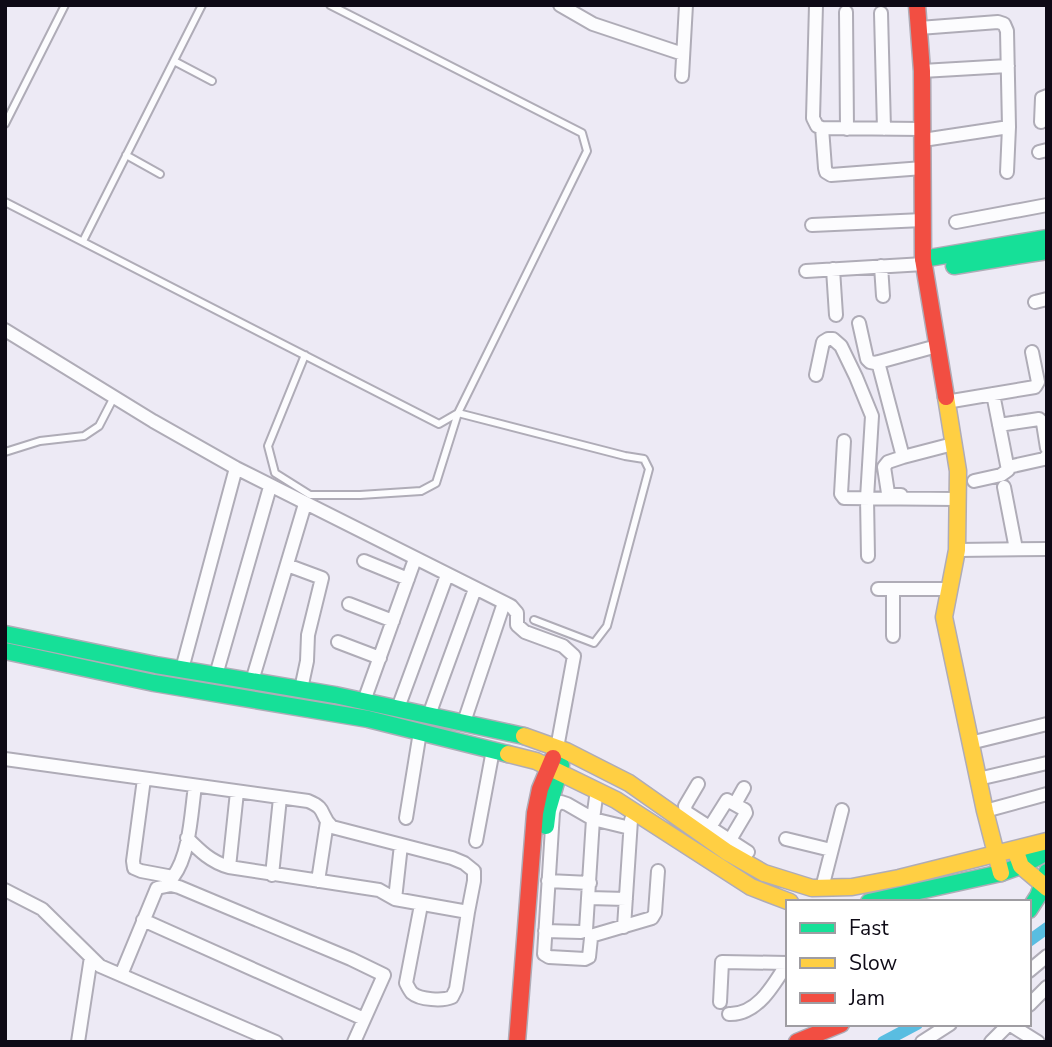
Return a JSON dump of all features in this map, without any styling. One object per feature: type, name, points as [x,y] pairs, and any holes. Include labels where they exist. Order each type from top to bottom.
[{"type":"street","points":[[560,5],[593,24],[683,54]]},
{"type":"street","points":[[682,76],[686,5]]},
{"type":"street","points":[[816,5],[813,118],[817,126],[923,134],[1009,127]]},
{"type":"street","points":[[918,5],[922,71],[924,265],[958,471],[957,550],[944,617],[1001,873]]},
{"type":"street","points":[[846,12],[847,129]]},
{"type":"street","points":[[881,13],[884,129]]},
{"type":"street","points":[[919,28],[998,22],[1004,24],[1007,31],[1008,66],[1007,172]]},
{"type":"street","points":[[922,71],[1008,66]]},
{"type":"street","points":[[1041,122],[1042,98],[1047,96]]},
{"type":"street","points":[[822,128],[825,168],[831,175],[923,168]]},
{"type":"street","points":[[957,222],[1047,205]]},
{"type":"street","points":[[812,225],[923,220]]},
{"type":"street","points":[[924,265],[1047,238]]},
{"type":"street","points":[[806,271],[924,265],[1047,251]]},
{"type":"street","points":[[881,266],[883,296]]},
{"type":"street","points":[[833,269],[836,314]]},
{"type":"street","points":[[859,323],[870,362],[937,346]]},
{"type":"street","points":[[5,330],[270,487],[511,606],[517,613],[517,625],[525,632],[563,646],[574,656],[562,749],[554,769],[540,789],[535,813],[517,1042]]},
{"type":"street","points":[[816,375],[823,342],[833,339],[847,357],[872,416],[867,498],[868,556]]},
{"type":"street","points":[[946,402],[1035,387],[1038,382],[1039,351]]},
{"type":"street","points":[[878,362],[903,457]]},
{"type":"street","points":[[974,481],[1006,472],[993,394]]},
{"type":"street","points":[[999,425],[1039,419],[1043,423],[1047,448]]},
{"type":"street","points":[[844,441],[842,497],[957,499]]},
{"type":"street","points":[[911,495],[888,493],[884,467],[888,462],[953,444]]},
{"type":"street","points":[[1007,467],[1047,456]]},
{"type":"street","points":[[182,669],[236,468]]},
{"type":"street","points":[[216,675],[270,487]]},
{"type":"street","points":[[1004,487],[1016,549]]},
{"type":"street","points":[[252,681],[305,504]]},
{"type":"street","points":[[957,550],[1047,549]]},
{"type":"street","points":[[364,701],[415,559]]},
{"type":"street","points":[[364,562],[408,579]]},
{"type":"street","points":[[287,565],[322,578],[308,635],[307,661],[301,689]]},
{"type":"street","points":[[398,708],[447,575]]},
{"type":"street","points":[[429,715],[475,589]]},
{"type":"street","points":[[878,589],[949,589]]},
{"type":"street","points":[[893,589],[893,636]]},
{"type":"street","points":[[464,722],[504,603]]},
{"type":"street","points":[[349,604],[393,621]]},
{"type":"street","points":[[5,634],[364,701],[522,736],[562,749],[629,783],[748,852]]},
{"type":"street","points":[[338,642],[380,658]]},
{"type":"street","points":[[5,651],[154,683],[368,719],[536,761],[597,790],[751,887],[786,900]]},
{"type":"street","points":[[971,743],[1047,724]]},
{"type":"street","points":[[406,818],[420,732]]},
{"type":"street","points":[[476,841],[493,750]]},
{"type":"street","points":[[5,759],[308,801],[323,810],[332,827],[464,863],[474,871],[474,881],[456,989],[452,997],[444,1000],[418,996],[412,993],[406,983],[172,881],[134,868],[133,852],[144,779]]},
{"type":"street","points":[[978,779],[1047,763]]},
{"type":"street","points":[[526,1042],[541,860],[554,769]]},
{"type":"street","points":[[698,784],[685,810],[764,873],[811,888],[852,887],[899,878],[1047,841]]},
{"type":"street","points":[[121,975],[158,888],[172,881],[185,854],[195,786]]},
{"type":"street","points":[[735,804],[744,788]]},
{"type":"street","points":[[545,930],[586,930],[597,790]]},
{"type":"street","points":[[229,867],[237,792]]},
{"type":"street","points":[[985,810],[1047,794]]},
{"type":"street","points":[[272,875],[280,797]]},
{"type":"street","points":[[729,800],[746,812],[718,836],[726,801],[729,800]]},
{"type":"street","points":[[630,828],[593,819],[561,802],[555,806],[544,954],[549,957],[585,959],[589,957],[591,938],[594,935],[654,917],[658,871]]},
{"type":"street","points":[[624,927],[631,810]]},
{"type":"street","points":[[822,888],[842,810]]},
{"type":"street","points":[[318,881],[327,822]]},
{"type":"street","points":[[187,838],[205,855],[229,867],[379,890],[394,899],[468,912]]},
{"type":"street","points":[[786,839],[831,850]]},
{"type":"street","points":[[394,899],[401,845]]},
{"type":"street","points":[[1015,850],[1021,866],[1045,881],[1038,899],[1031,907]]},
{"type":"street","points":[[878,900],[1001,873],[1047,852]]},
{"type":"street","points":[[548,881],[590,883]]},
{"type":"street","points":[[6,894],[42,909],[100,966],[276,1042]]},
{"type":"street","points":[[589,898],[626,900]]},
{"type":"street","points":[[406,983],[421,905]]},
{"type":"street","points":[[143,920],[364,1019]]},
{"type":"street","points":[[1031,969],[1047,956]]},
{"type":"street","points":[[78,1042],[91,957]]},
{"type":"street","points":[[720,1002],[722,962],[786,962]]},
{"type":"street","points":[[729,1014],[750,1010],[768,991],[786,964]]},
{"type":"street","points":[[354,1042],[384,975]]},
{"type":"street","points":[[1031,1003],[1047,987]]},
{"type":"street","points":[[797,1042],[836,1026]]},
{"type":"street","points":[[922,1042],[947,1026]]},
{"type":"street","points":[[991,1042],[1007,1026]]},
{"type":"street","points":[[1012,1026],[1038,1042]]},
{"type":"lane","points":[[5,124],[65,5]]},
{"type":"lane","points":[[83,241],[202,5]]},
{"type":"lane","points":[[305,355],[268,446],[275,473],[310,495],[421,491],[436,483],[458,413],[587,151],[582,133],[330,5]]},
{"type":"lane","points":[[174,61],[212,81]]},
{"type":"lane","points":[[125,155],[160,174]]},
{"type":"lane","points":[[5,202],[439,424],[458,413],[644,459],[649,469],[607,626],[594,643],[534,620]]},
{"type":"lane","points":[[5,452],[40,441],[84,436],[99,426],[114,397]]},
{"type":"waterway","points":[[1031,940],[1047,928]]},
{"type":"waterway","points":[[883,1042],[913,1026]]},
{"type":"traffic: fast","points":[[923,259],[1047,238]]},
{"type":"traffic: fast","points":[[954,266],[1047,251]]},
{"type":"traffic: fast","points":[[5,634],[156,665],[335,695],[524,736]]},
{"type":"traffic: fast","points":[[5,651],[154,683],[368,719],[508,754]]},
{"type":"traffic: fast","points":[[546,826],[561,765]]},
{"type":"traffic: fast","points":[[878,900],[1001,873],[1047,852]]},
{"type":"traffic: fast","points":[[1031,907],[1047,872]]},
{"type":"traffic: slow","points":[[946,397],[958,471],[957,550],[944,617],[985,811],[1001,873]]},
{"type":"traffic: slow","points":[[524,736],[566,751],[629,783],[727,852],[764,873],[812,888],[852,887],[899,878],[1047,841]]},
{"type":"traffic: slow","points":[[508,754],[536,761],[616,800],[751,887],[786,900]]},
{"type":"traffic: slow","points":[[1017,855],[1021,866],[1047,888]]},
{"type":"traffic: jam","points":[[917,5],[922,71],[923,259],[946,397]]},
{"type":"traffic: jam","points":[[517,1042],[535,813],[540,789],[553,758]]},
{"type":"traffic: jam","points":[[797,1042],[836,1026]]}]
